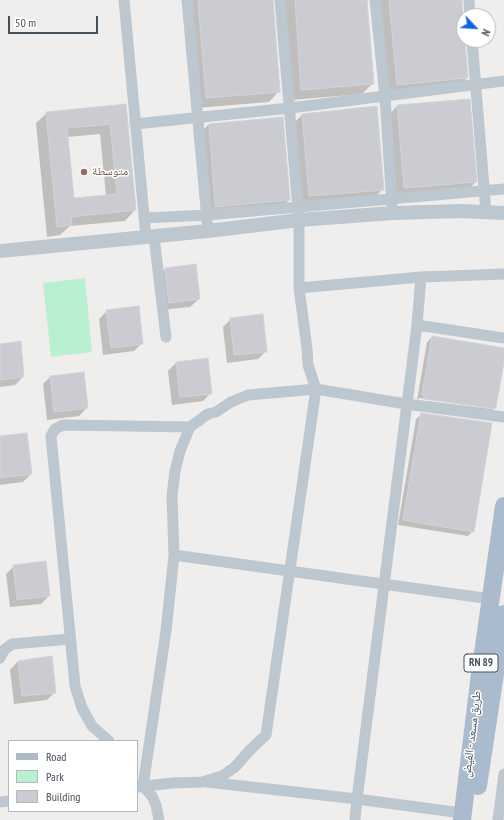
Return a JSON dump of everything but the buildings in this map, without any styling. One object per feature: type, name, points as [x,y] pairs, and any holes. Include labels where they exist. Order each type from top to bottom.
[{"type":"main road","name":"طريق مسعد - الفيض","points":[[492,675],[491,599],[504,513]]},
{"type":"main road","name":"طريق مسعد - الفيض","points":[[465,818],[504,614]]},
{"type":"street","points":[[124,0],[144,218],[150,237],[166,337]]},
{"type":"street","points":[[187,0],[208,231]]},
{"type":"street","points":[[202,782],[222,776],[235,767],[266,735],[316,389],[308,365],[299,288],[298,213],[280,0]]},
{"type":"street","points":[[375,0],[385,97],[392,206]]},
{"type":"street","points":[[473,48],[486,212]]},
{"type":"street","points":[[135,124],[385,97],[504,81]]},
{"type":"street","points":[[144,218],[298,213],[392,206],[484,190],[504,189]]},
{"type":"street","points":[[392,206],[504,212]]},
{"type":"street","points":[[0,251],[208,231],[298,213]]},
{"type":"street","points":[[299,288],[422,277],[504,274]]},
{"type":"street","points":[[355,820],[422,277]]},
{"type":"street","points":[[417,325],[504,338]]},
{"type":"street","points":[[140,786],[141,771],[166,631],[174,555],[172,496],[175,471],[180,452],[190,427],[208,414],[216,412],[230,402],[248,395],[316,389],[406,404],[504,417]]},
{"type":"street","points":[[108,740],[92,726],[82,708],[75,686],[50,440],[52,432],[58,426],[63,425],[190,427]]},
{"type":"street","points":[[174,555],[491,599]]},
{"type":"street","points":[[0,658],[4,650],[12,644],[70,639]]},
{"type":"street","points":[[498,820],[504,774]]},
{"type":"street","points":[[140,786],[202,782],[357,799],[465,818]]},
{"type":"street","points":[[140,786],[152,796],[156,805],[159,820]]},
{"type":"green space","points":[[85,278],[92,352],[51,357],[43,283]]},
{"type":"place","name":"متوسطة","points":[[84,172]]}]
